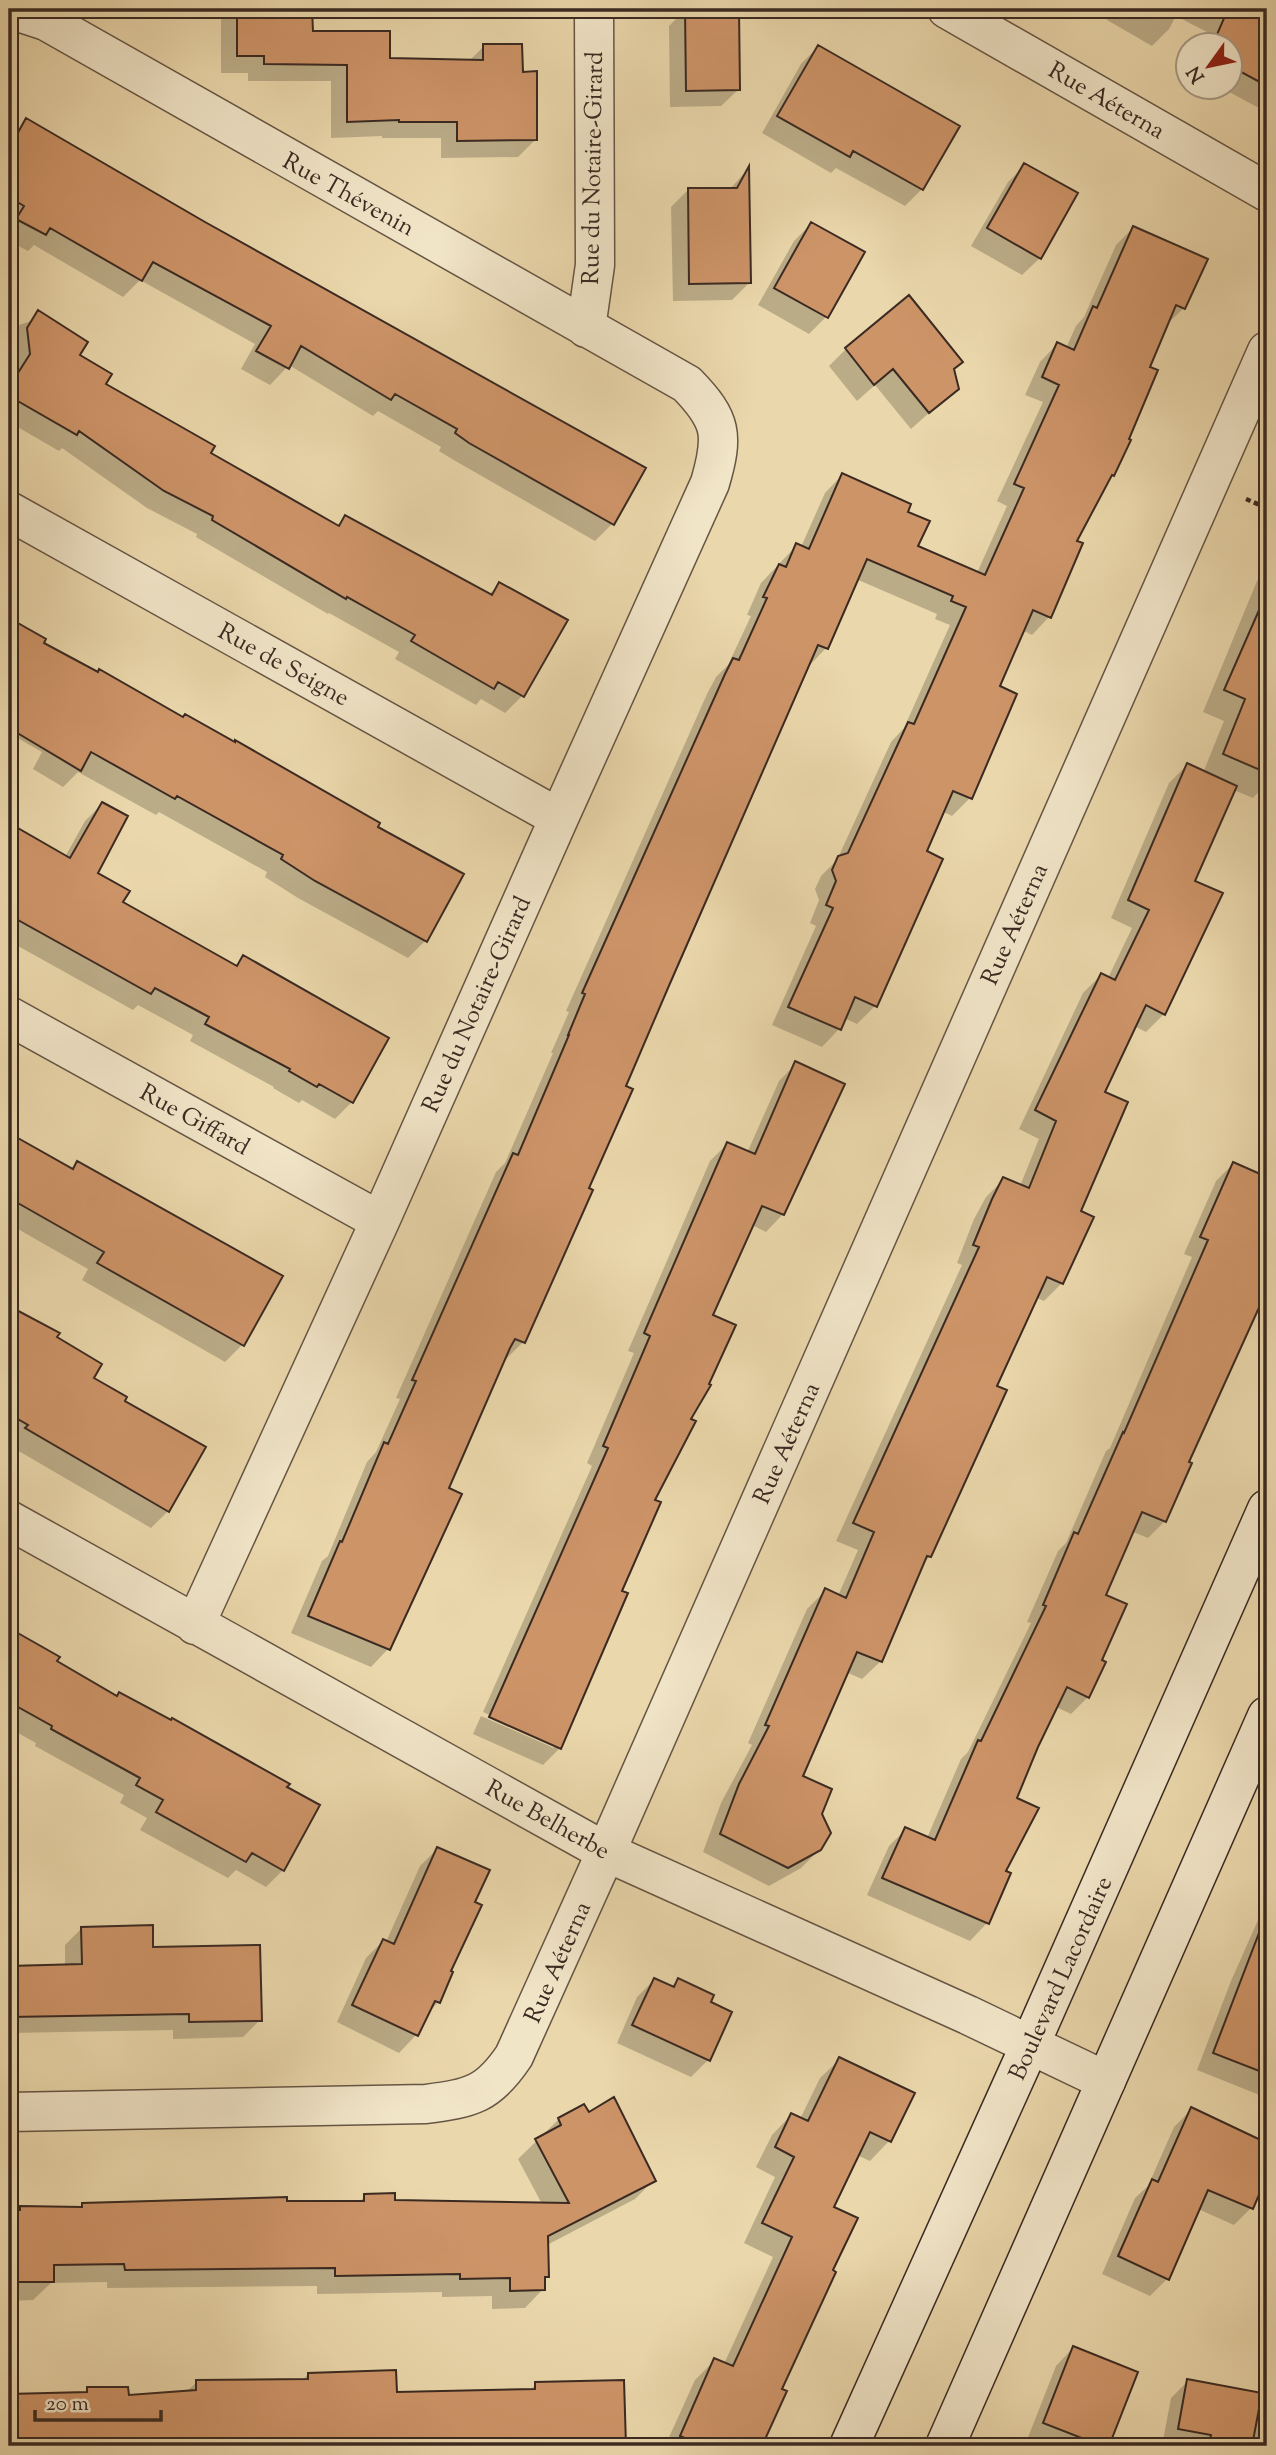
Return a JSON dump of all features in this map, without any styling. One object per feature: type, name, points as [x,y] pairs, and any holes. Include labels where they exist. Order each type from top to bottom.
[{"type":"street","name":"Rue Thévenin","points":[[9,9],[47,15],[687,384]]},
{"type":"street","name":"Rue du Notaire-Girard","points":[[586,328],[595,265],[594,9]]},
{"type":"street","name":"Rue Aéterna","points":[[947,9],[1004,22],[1267,192]]},
{"type":"street","name":"Rue Aéterna","points":[[9,2112],[426,2104],[480,2093],[500,2077],[514,2056],[606,1852],[1267,351]]},
{"type":"street","name":"Rue du Notaire-Girard","points":[[195,1625],[380,1221],[710,483],[718,458],[719,431],[707,405],[687,384]]},
{"type":"street","name":"Rue de Seigne","points":[[9,511],[559,818]]},
{"type":"street","name":"Rue Giffard","points":[[9,1016],[380,1221]]},
{"type":"street","name":"Boulevard Lacordaire","points":[[849,2446],[1030,2045],[1267,1508]]},
{"type":"street","name":"Rue Belherbe","points":[[9,1520],[606,1852],[1106,2081]]},
{"type":"street","points":[[945,2446],[1267,1716]]},
{"type":"building","points":[[237,9],[312,9],[313,31],[390,31],[390,58],[483,60],[483,44],[522,44],[523,72],[537,71],[537,140],[457,141],[457,122],[347,122],[347,65],[264,64],[264,56],[237,56]]},
{"type":"building","points":[[685,9],[739,9],[740,90],[686,91]]},
{"type":"building","points":[[1228,9],[1267,9],[1267,86],[1244,74],[1244,32],[1218,32]]},
{"type":"building","points":[[818,45],[960,126],[923,190],[853,151],[850,157],[777,116]]},
{"type":"building","points":[[26,118],[205,222],[646,468],[614,525],[469,443],[455,433],[457,429],[395,394],[391,400],[301,346],[289,369],[256,351],[271,326],[153,262],[142,281],[50,228],[46,235],[16,219],[24,206],[9,197],[9,149]]},
{"type":"building","points":[[1024,163],[1078,193],[1041,259],[987,228]]},
{"type":"building","points":[[749,166],[751,283],[689,284],[688,188],[737,188]]},
{"type":"building","points":[[811,222],[865,252],[828,318],[774,288]]},
{"type":"building","points":[[1133,226],[1208,259],[1185,309],[1176,305],[1150,367],[1158,370],[1129,439],[1131,440],[1077,541],[1083,543],[1051,618],[1033,610],[1000,686],[1017,694],[972,799],[953,791],[927,851],[943,859],[877,1007],[855,997],[841,1030],[788,1007],[833,908],[826,905],[836,881],[832,870],[838,856],[848,853],[908,722],[914,724],[966,607],[951,601],[953,596],[867,559],[828,649],[818,645],[668,988],[626,1086],[633,1089],[589,1188],[593,1190],[525,1343],[515,1339],[510,1348],[449,1488],[462,1494],[390,1650],[308,1616],[384,1442],[388,1444],[416,1381],[412,1380],[513,1153],[518,1155],[569,1035],[585,994],[582,993],[725,674],[733,658],[739,660],[779,564],[786,567],[796,543],[809,549],[842,473],[911,504],[908,512],[930,521],[918,546],[985,575],[1024,488],[1014,484],[1059,385],[1042,377],[1057,342],[1074,350],[1093,306],[1097,308]]},
{"type":"building","points":[[909,295],[963,362],[954,369],[959,389],[929,413],[893,369],[874,385],[845,348]]},
{"type":"building","points":[[38,310],[88,342],[80,355],[112,374],[106,384],[215,446],[211,453],[339,526],[345,515],[492,595],[499,582],[568,620],[524,697],[498,682],[494,689],[411,641],[415,635],[347,597],[346,599],[212,520],[213,516],[164,491],[79,431],[77,435],[9,396],[9,387],[30,354],[27,328]]},
{"type":"building","points":[[1267,592],[1267,773],[1223,754],[1245,699],[1224,690]]},
{"type":"building","points":[[9,618],[46,639],[44,643],[98,672],[99,669],[183,717],[185,714],[235,740],[380,823],[378,827],[464,874],[427,942],[315,881],[281,859],[283,855],[177,796],[175,799],[91,752],[81,771],[9,728]]},
{"type":"building","points":[[1187,763],[1237,786],[1195,881],[1223,893],[1165,1015],[1146,1005],[1105,1092],[1128,1102],[1081,1211],[1094,1217],[1063,1284],[1047,1277],[997,1386],[1007,1390],[931,1557],[927,1556],[882,1662],[857,1652],[803,1776],[832,1789],[822,1814],[831,1833],[821,1850],[788,1868],[720,1834],[739,1784],[769,1726],[765,1725],[825,1588],[846,1598],[874,1532],[853,1523],[979,1247],[973,1245],[992,1199],[1003,1177],[1029,1188],[1056,1121],[1035,1110],[1101,973],[1115,980],[1149,910],[1128,900]]},
{"type":"building","points":[[102,802],[128,816],[98,873],[130,891],[123,902],[237,966],[243,955],[389,1038],[353,1103],[319,1084],[317,1087],[289,1071],[290,1069],[205,1024],[209,1017],[155,988],[151,994],[9,915],[9,823],[70,858]]},
{"type":"building","points":[[795,1061],[845,1084],[784,1215],[762,1206],[713,1315],[736,1325],[709,1384],[711,1385],[691,1419],[696,1421],[655,1500],[661,1502],[622,1591],[628,1593],[561,1749],[489,1717],[608,1448],[603,1446],[650,1336],[644,1333],[727,1142],[755,1154]]},
{"type":"building","points":[[9,1133],[73,1169],[77,1161],[283,1276],[244,1346],[97,1263],[104,1252],[9,1198]]},
{"type":"building","points":[[1233,1162],[1267,1177],[1267,1290],[1189,1462],[1192,1463],[1166,1522],[1142,1512],[1106,1595],[1127,1604],[1102,1660],[1106,1662],[1089,1698],[1067,1687],[1038,1747],[1017,1798],[1039,1808],[1006,1871],[1011,1873],[989,1924],[882,1878],[905,1827],[935,1840],[978,1740],[981,1741],[1046,1606],[1043,1605],[1074,1532],[1078,1534],[1124,1433],[1208,1240],[1200,1237]]},
{"type":"building","points":[[9,1306],[60,1333],[57,1337],[102,1364],[94,1378],[127,1397],[125,1401],[206,1447],[169,1512],[25,1428],[28,1425],[9,1414]]},
{"type":"building","points":[[9,1628],[60,1657],[57,1661],[117,1696],[119,1692],[171,1720],[172,1718],[290,1784],[287,1787],[320,1805],[284,1871],[252,1853],[246,1862],[156,1812],[163,1800],[136,1785],[140,1778],[51,1729],[52,1726],[9,1702]]},
{"type":"building","points":[[437,1847],[490,1870],[475,1902],[482,1905],[451,1971],[453,1972],[440,2003],[435,2001],[418,2036],[352,2005],[383,1939],[394,1944]]},
{"type":"building","points":[[1264,1920],[1267,1920],[1267,2074],[1213,2053]]},
{"type":"building","points":[[153,1925],[153,1947],[260,1945],[262,2021],[189,2022],[189,2014],[9,2017],[9,1966],[82,1964],[81,1927]]},
{"type":"building","points":[[654,1978],[674,1987],[678,1978],[714,1995],[711,2002],[732,2012],[710,2061],[632,2025]]},
{"type":"building","points":[[839,2057],[915,2093],[891,2142],[870,2132],[834,2207],[858,2218],[782,2389],[787,2391],[762,2446],[703,2446],[680,2436],[714,2358],[733,2366],[792,2237],[762,2223],[794,2157],[775,2147],[791,2113],[808,2121]]},
{"type":"building","points":[[614,2097],[656,2181],[548,2236],[549,2277],[545,2277],[545,2290],[510,2291],[510,2278],[460,2279],[460,2274],[335,2276],[335,2268],[125,2270],[124,2264],[54,2265],[54,2282],[9,2282],[9,2210],[20,2210],[20,2206],[82,2207],[82,2203],[287,2197],[287,2201],[364,2201],[364,2194],[395,2193],[395,2200],[569,2203],[535,2139],[561,2125],[558,2118],[584,2104],[589,2112]]},
{"type":"building","points":[[1191,2107],[1267,2143],[1267,2176],[1253,2209],[1208,2190],[1169,2280],[1118,2256],[1152,2179],[1158,2182]]},
{"type":"building","points":[[1073,2346],[1138,2372],[1109,2446],[1102,2446],[1043,2423]]},
{"type":"building","points":[[396,2370],[397,2392],[535,2389],[535,2382],[624,2380],[626,2446],[9,2446],[9,2394],[87,2392],[87,2387],[128,2387],[129,2395],[196,2390],[196,2380],[308,2379],[308,2373]]},
{"type":"building","points":[[1187,2379],[1262,2393],[1252,2446],[1209,2446],[1211,2435],[1178,2429]]}]
